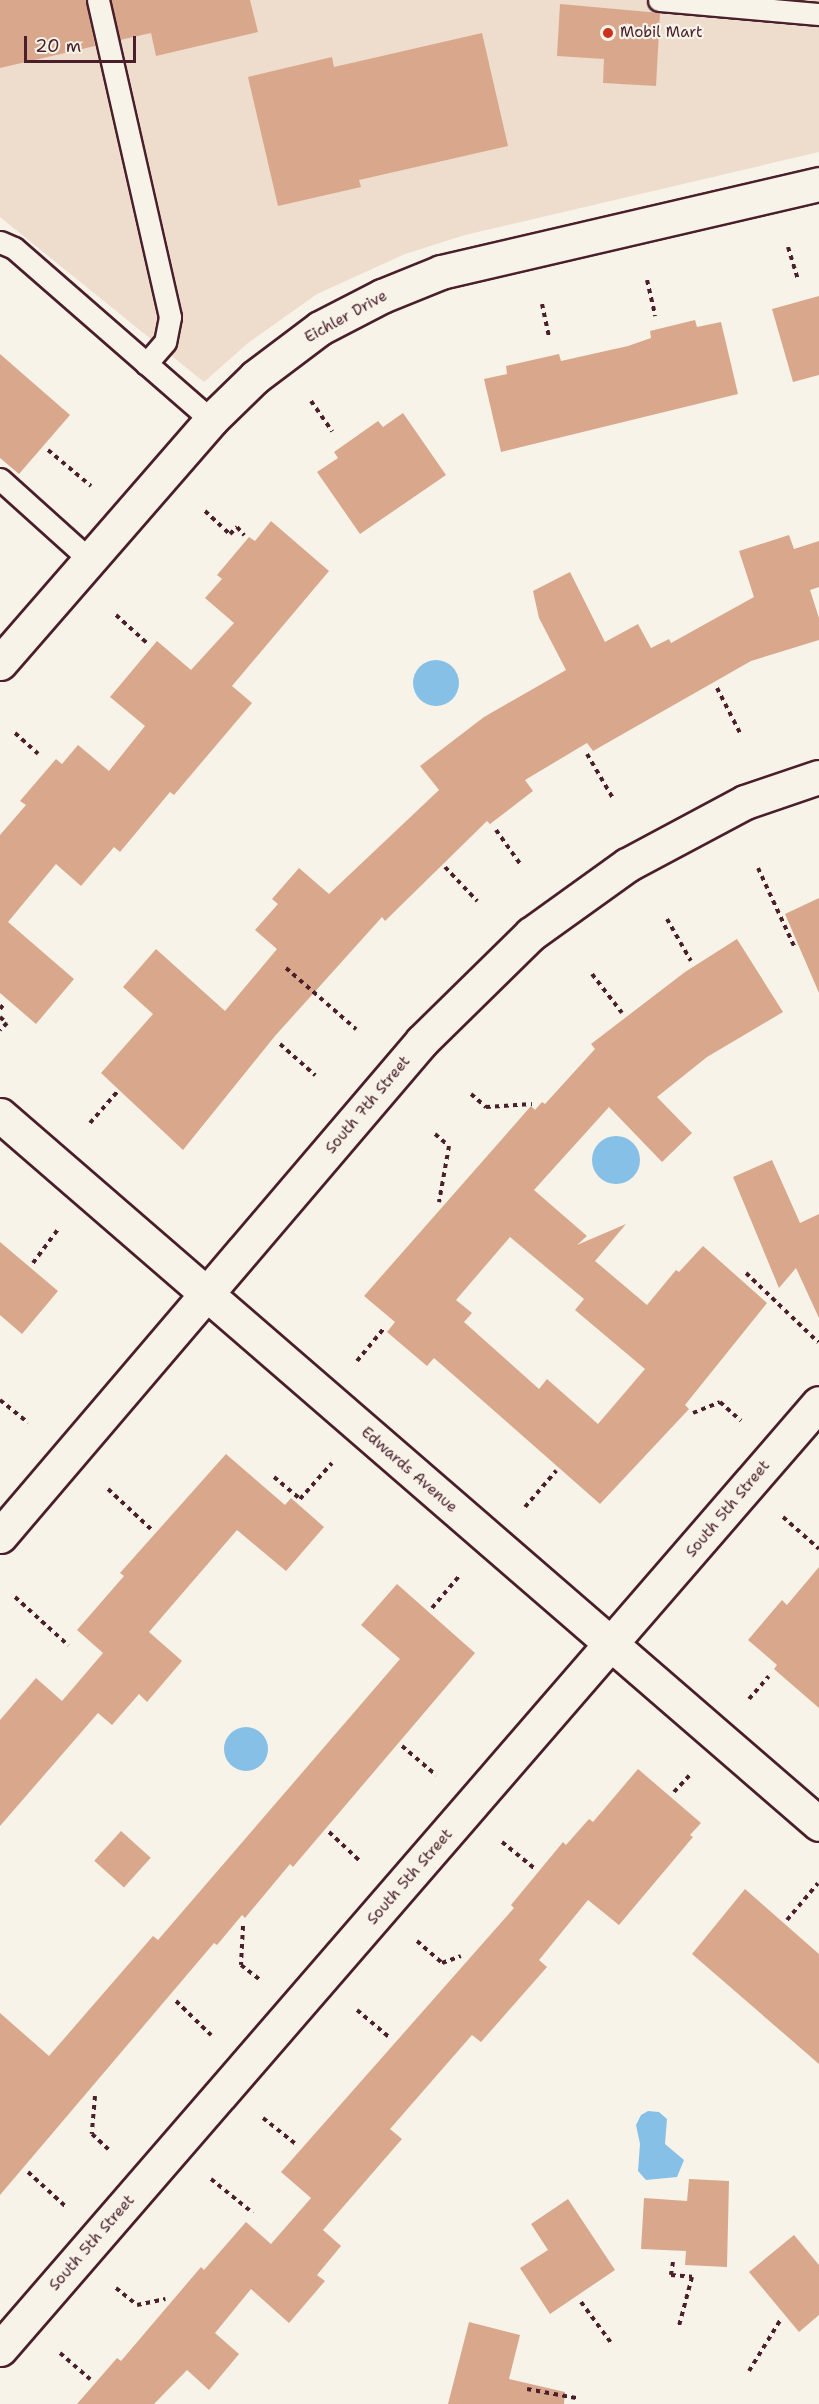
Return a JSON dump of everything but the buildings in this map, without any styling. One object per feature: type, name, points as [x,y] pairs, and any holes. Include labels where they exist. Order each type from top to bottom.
[{"type":"street","name":"Eichler Drive","points":[[0,663],[212,420],[255,377],[320,328],[411,283],[474,264],[819,184]]},
{"type":"street","name":"South 7th Street","points":[[0,1536],[207,1296],[422,1041],[531,934],[627,865],[745,802],[819,777]]},
{"type":"street","name":"Edwards Avenue","points":[[0,1114],[207,1296],[819,1824]]},
{"type":"street","name":"South 5th Street","points":[[0,2349],[819,1403]]},
{"type":"lane","points":[[98,0],[170,318],[165,342],[146,364]]},
{"type":"lane","points":[[659,0],[726,3],[819,14]]},
{"type":"lane","points":[[0,242],[14,248],[212,420]]},
{"type":"lane","points":[[0,479],[90,560]]},
{"type":"path","points":[[789,247],[798,279]]},
{"type":"path","points":[[647,280],[655,316]]},
{"type":"path","points":[[542,304],[549,337]]},
{"type":"path","points":[[311,401],[332,431]]},
{"type":"path","points":[[48,450],[91,486]]},
{"type":"path","points":[[206,511],[230,534],[237,527],[244,535]]},
{"type":"path","points":[[116,615],[148,644]]},
{"type":"path","points":[[717,688],[740,734]]},
{"type":"path","points":[[15,733],[38,754]]},
{"type":"path","points":[[587,754],[614,800]]},
{"type":"path","points":[[496,830],[521,866]]},
{"type":"path","points":[[445,867],[477,901]]},
{"type":"path","points":[[758,868],[794,946]]},
{"type":"path","points":[[667,920],[691,961]]},
{"type":"path","points":[[286,968],[356,1029]]},
{"type":"path","points":[[592,974],[622,1013]]},
{"type":"path","points":[[0,1009],[4,1004]]},
{"type":"path","points":[[0,1017],[7,1023],[0,1030]]},
{"type":"path","points":[[280,1044],[315,1075]]},
{"type":"path","points":[[90,1123],[117,1092]]},
{"type":"path","points":[[471,1094],[486,1107],[532,1104]]},
{"type":"path","points":[[435,1134],[448,1146],[440,1202]]},
{"type":"path","points":[[33,1263],[59,1228]]},
{"type":"path","points":[[746,1273],[818,1342]]},
{"type":"path","points":[[357,1361],[385,1327]]},
{"type":"path","points":[[0,1400],[28,1424]]},
{"type":"path","points":[[693,1413],[720,1402],[741,1421]]},
{"type":"path","points":[[274,1478],[300,1499],[332,1464]]},
{"type":"path","points":[[525,1507],[556,1471]]},
{"type":"path","points":[[108,1489],[152,1530]]},
{"type":"path","points":[[783,1517],[819,1549]]},
{"type":"path","points":[[432,1608],[460,1575]]},
{"type":"path","points":[[15,1597],[68,1645]]},
{"type":"path","points":[[749,1699],[769,1676]]},
{"type":"path","points":[[402,1746],[436,1775]]},
{"type":"path","points":[[674,1792],[691,1774]]},
{"type":"path","points":[[329,1832],[361,1862]]},
{"type":"path","points":[[502,1842],[534,1868]]},
{"type":"path","points":[[787,1920],[819,1883]]},
{"type":"path","points":[[243,1926],[242,1965],[260,1980]]},
{"type":"path","points":[[417,1941],[442,1963],[461,1956]]},
{"type":"path","points":[[176,2001],[212,2035]]},
{"type":"path","points":[[357,2010],[389,2037]]},
{"type":"path","points":[[95,2096],[92,2134],[111,2152]]},
{"type":"path","points":[[263,2118],[297,2145]]},
{"type":"path","points":[[28,2172],[64,2206]]},
{"type":"path","points":[[210,2179],[253,2213]]},
{"type":"path","points":[[673,2262],[671,2275],[692,2277],[679,2326]]},
{"type":"path","points":[[116,2288],[137,2305],[165,2299]]},
{"type":"path","points":[[581,2302],[612,2344]]},
{"type":"path","points":[[749,2371],[781,2319]]},
{"type":"path","points":[[60,2353],[90,2379]]},
{"type":"path","points":[[527,2390],[576,2398]]},
{"type":"shaded area","points":[[0,0],[819,0],[819,152],[465,235],[405,254],[317,294],[248,343],[204,382],[0,217]]},
{"type":"water","points":[[436,660],[452,667],[459,683],[452,699],[436,706],[420,699],[413,683],[420,667]]},
{"type":"water","points":[[611,1136],[621,1136],[633,1143],[640,1155],[640,1165],[633,1177],[621,1184],[611,1184],[596,1173],[592,1165],[592,1155],[603,1140]]},
{"type":"water","points":[[246,1727],[261,1734],[268,1749],[261,1764],[246,1771],[231,1764],[224,1749],[231,1734]]},
{"type":"water","points":[[648,2111],[659,2112],[667,2119],[665,2144],[684,2160],[677,2177],[646,2180],[638,2171],[640,2144],[636,2125],[641,2115]]},
{"type":"place","name":"Mobil Mart","points":[[608,33]]}]
